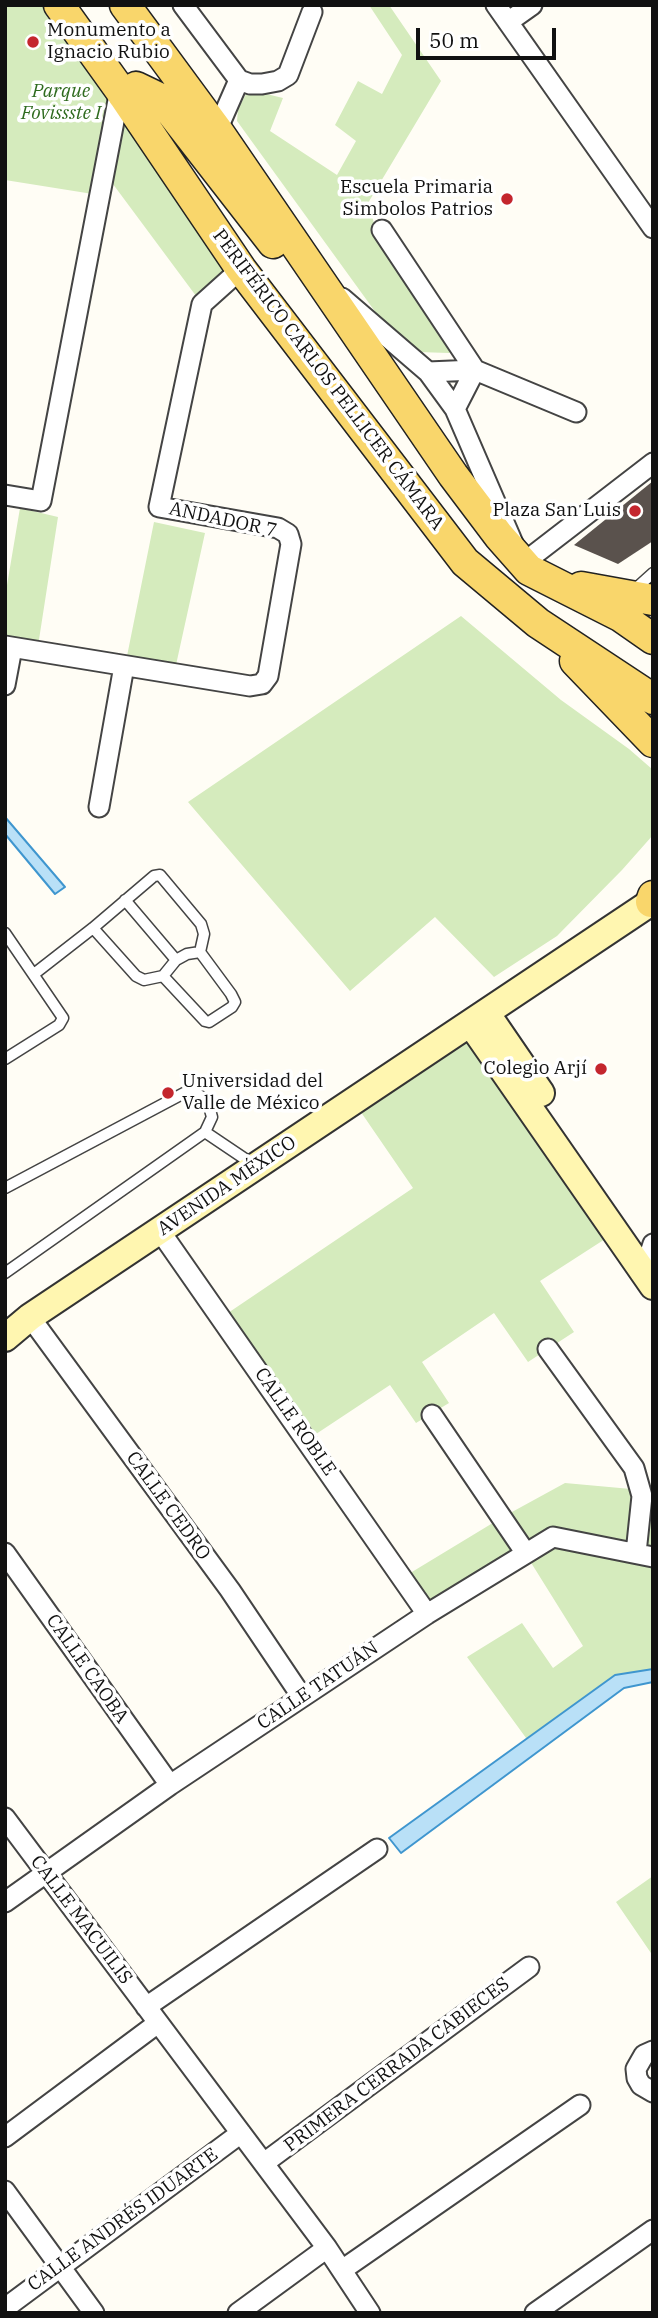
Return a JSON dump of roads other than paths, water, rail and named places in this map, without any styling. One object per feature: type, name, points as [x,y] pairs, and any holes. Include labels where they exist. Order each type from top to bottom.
[{"type":"main road","name":"PERIFÉRICO CARLOS PELLICER CÁMARA","points":[[59,5],[241,269],[465,562],[538,623],[653,699]]},
{"type":"main road","points":[[125,5],[217,130],[453,475],[531,575]]},
{"type":"main road","points":[[122,93],[136,87],[160,99],[276,247],[320,279]]},
{"type":"main road","points":[[465,562],[531,575],[634,603],[653,625]]},
{"type":"main road","points":[[634,603],[653,639]]},
{"type":"main road","points":[[538,623],[653,742]]},
{"type":"main road","name":"AVENIDA MÉXICO","points":[[5,1338],[30,1317],[479,1019],[652,900]]},
{"type":"main road","points":[[479,1019],[652,1251]]},
{"type":"main road","points":[[479,1019],[653,1286]]},
{"type":"street","points":[[183,5],[239,80],[250,84],[278,81],[288,75],[312,12]]},
{"type":"street","points":[[496,5],[653,228]]},
{"type":"street","points":[[508,23],[533,5]]},
{"type":"street","points":[[217,130],[239,80]]},
{"type":"street","points":[[5,495],[41,501],[122,93]]},
{"type":"street","points":[[382,230],[475,370]]},
{"type":"street","name":"ANDADOR 7","points":[[124,666],[250,687],[262,684],[268,676],[291,544],[288,534],[278,528],[159,506],[201,304],[241,269]]},
{"type":"street","points":[[320,279],[428,372],[455,409],[531,575],[653,463]]},
{"type":"street","points":[[428,372],[475,370],[576,412]]},
{"type":"street","points":[[455,409],[475,370]]},
{"type":"street","points":[[5,685],[9,647],[124,666],[99,807]]},
{"type":"street","name":"CALLE ROBLE","points":[[160,1231],[427,1614]]},
{"type":"street","name":"CALLE CEDRO","points":[[30,1317],[222,1579],[302,1697]]},
{"type":"street","points":[[548,1349],[634,1468],[642,1496],[644,1555]]},
{"type":"street","points":[[432,1415],[525,1552]]},
{"type":"street","name":"CALLE TATUÁN","points":[[5,1902],[170,1785],[525,1552],[553,1537],[644,1555]]},
{"type":"street","name":"CALLE CAOBA","points":[[5,1553],[170,1785]]},
{"type":"street","name":"CALLE MACUILIS","points":[[5,1818],[327,2248],[370,2313]]},
{"type":"street","points":[[5,2137],[152,2015],[377,1849]]},
{"type":"street","name":"PRIMERA CERRADA CABIECES","points":[[264,2163],[529,1967]]},
{"type":"street","points":[[653,2051],[644,2055],[636,2069],[641,2085],[653,2092]]},
{"type":"street","points":[[342,2270],[580,2105]]},
{"type":"street","name":"CALLE ANDRÉS IDUARTE","points":[[5,2308],[241,2133]]},
{"type":"street","points":[[5,2191],[94,2313]]},
{"type":"street","points":[[535,2313],[653,2230]]},
{"type":"street","points":[[238,2313],[327,2248]]},
{"type":"lane","points":[[634,603],[653,573]]},
{"type":"lane","points":[[34,974],[154,876],[160,876],[201,924],[204,934],[200,952],[235,1002],[232,1007],[209,1022],[201,1019],[163,976]]},
{"type":"lane","points":[[125,900],[176,960]]},
{"type":"lane","points":[[93,928],[136,976],[144,980],[163,976],[176,960],[187,954],[200,952]]},
{"type":"lane","points":[[5,933],[63,1018],[59,1025],[5,1059]]},
{"type":"lane","points":[[5,1188],[186,1092],[198,1094],[208,1103],[212,1116],[205,1132],[5,1273]]},
{"type":"lane","points":[[205,1132],[257,1167]]},
{"type":"water","points":[[5,817],[65,887],[55,894],[5,834]]},
{"type":"water","points":[[653,1669],[653,1682],[624,1688],[401,1853],[389,1838],[615,1675]]},
{"type":"place","name":"Monumento a Ignacio Rubio","points":[[33,42]]},
{"type":"place","name":"Escuela Primaria Simbolos Patrios","points":[[507,199]]},
{"type":"place","name":"Plaza San Luis","points":[[635,511]]},
{"type":"place","name":"Colegio Arjí","points":[[601,1069]]},
{"type":"place","name":"Universidad del Valle de México","points":[[168,1093]]},
{"type":"park label","name":"Parque Fovissste I","points":[[61,103]]}]
